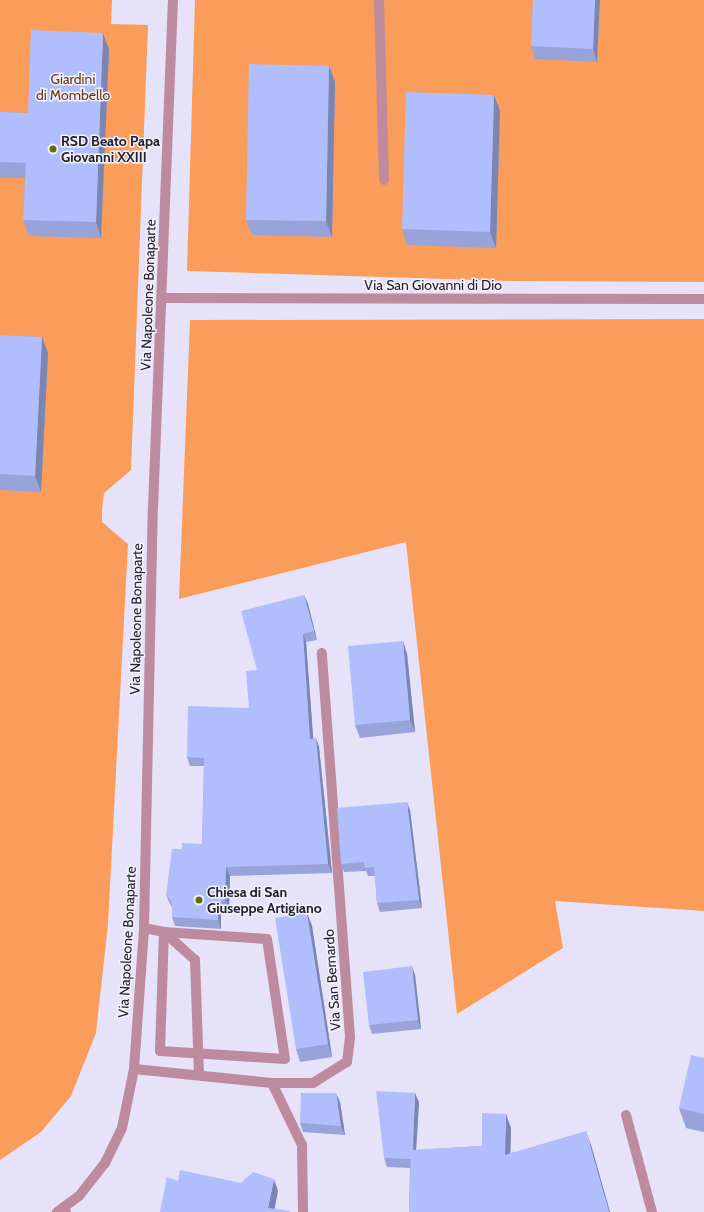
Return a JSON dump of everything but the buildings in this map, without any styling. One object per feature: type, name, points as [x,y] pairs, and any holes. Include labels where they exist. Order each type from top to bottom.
[{"type":"street","name":"Via Napoleone Bonaparte","points":[[57,1212],[82,1193],[105,1163],[122,1128],[134,1069],[144,928],[153,508],[163,298],[173,0]]},
{"type":"street","points":[[379,0],[384,180]]},
{"type":"street","name":"Via San Giovanni di Dio","points":[[163,298],[704,299]]},
{"type":"street","name":"Via San Bernardo","points":[[134,1069],[200,1073],[272,1083],[313,1083],[331,1074],[347,1062],[350,1037],[322,653]]},
{"type":"street","points":[[144,928],[164,932],[268,938],[284,1059],[201,1052],[160,1052],[164,932]]},
{"type":"street","points":[[164,932],[195,960],[201,1052],[200,1073]]},
{"type":"street","points":[[272,1083],[302,1145],[302,1212]]},
{"type":"street","points":[[626,1115],[652,1212]]},
{"type":"green space","name":"Giardini di Mombello","points":[[0,0],[112,0],[111,24],[148,25],[131,470],[104,493],[102,510],[102,522],[128,544],[108,924],[96,1033],[71,1096],[41,1132],[0,1160]]},
{"type":"green space","points":[[195,0],[538,0],[597,62],[600,0],[704,0],[704,282],[513,281],[187,271]]},
{"type":"green space","points":[[704,319],[704,911],[555,901],[563,948],[457,1014],[406,542],[179,599],[190,320]]},
{"type":"place","name":"RSD Beato Papa Giovanni XXIII","points":[[53,149]]},
{"type":"place","name":"Chiesa di San Giuseppe Artigiano","points":[[199,900]]}]
